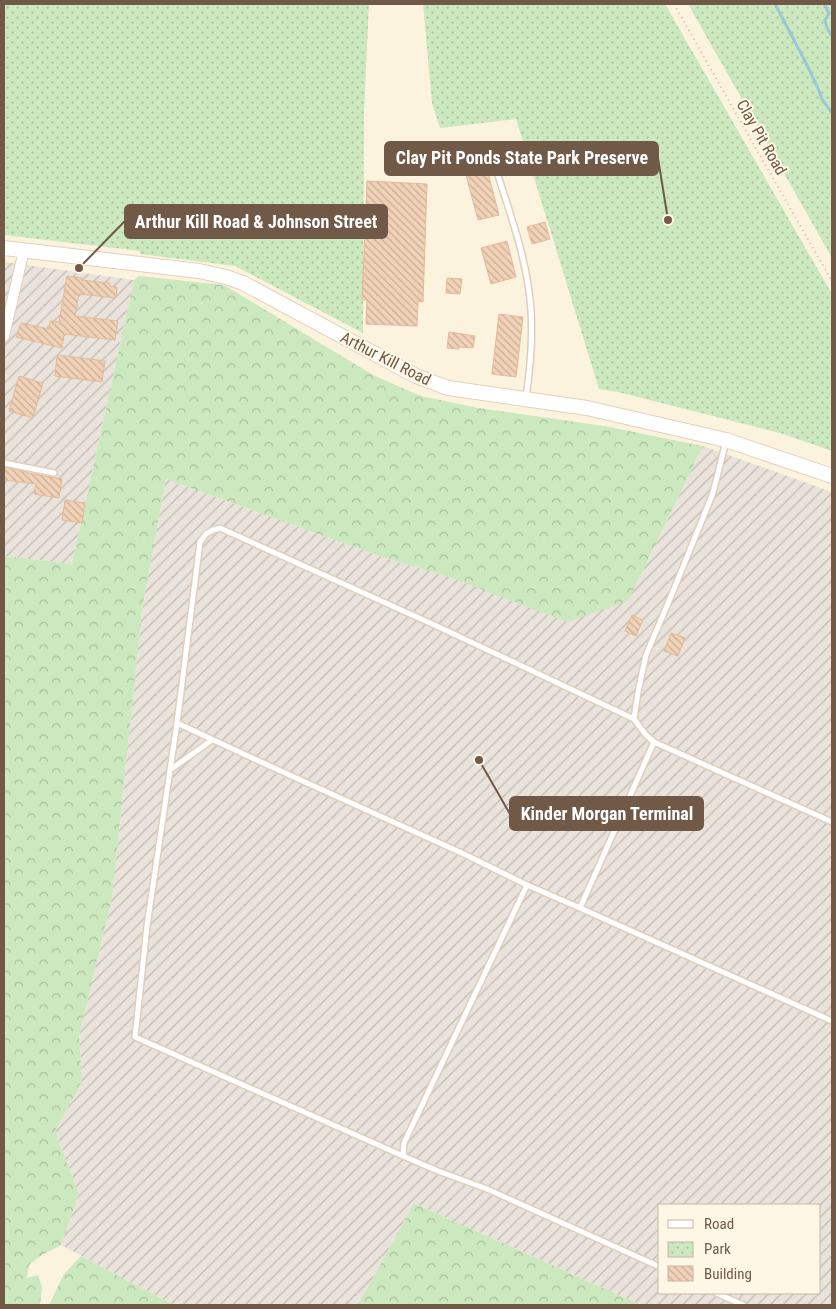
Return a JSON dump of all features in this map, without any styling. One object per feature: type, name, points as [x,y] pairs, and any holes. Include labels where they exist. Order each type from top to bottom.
[{"type":"street","name":"Arthur Kill Road","points":[[4,248],[199,271],[226,277],[242,283],[416,376],[448,388],[587,408],[726,440],[832,476]]},
{"type":"street","points":[[4,336],[24,250]]},
{"type":"lane","points":[[494,163],[518,242],[526,274],[531,310],[532,342],[526,399]]},
{"type":"lane","points":[[634,720],[646,655],[713,493],[726,440]]},
{"type":"lane","points":[[4,463],[54,473]]},
{"type":"lane","points":[[658,1266],[488,1189],[403,1156],[135,1037],[147,926],[177,723],[200,542],[206,534],[220,528],[432,624],[634,720],[654,742],[832,822]]},
{"type":"lane","points":[[177,723],[466,855],[526,885],[832,1021]]},
{"type":"lane","points":[[170,770],[212,740]]},
{"type":"lane","points":[[580,908],[654,742]]},
{"type":"lane","points":[[403,1156],[404,1143],[526,885]]},
{"type":"lane","points":[[718,1294],[744,1305]]},
{"type":"path","name":"Clay Pit Road","points":[[674,4],[832,281]]},
{"type":"shaded area","points":[[4,262],[134,280],[72,564],[4,556]]},
{"type":"shaded area","points":[[703,446],[832,492],[832,1305],[641,1305],[414,1203],[358,1305],[181,1305],[168,1302],[61,1245],[79,1194],[55,1131],[82,1081],[79,1036],[112,898],[142,610],[166,479],[382,557],[449,577],[628,601]]},
{"type":"green space","points":[[4,4],[369,4],[364,113],[363,333],[235,266],[140,254],[140,251],[4,235]]},
{"type":"green space","points":[[423,4],[665,4],[832,294],[832,451],[780,433],[618,392],[599,389],[516,119],[440,128],[432,103]]},
{"type":"green space","points":[[688,4],[832,4],[832,258]]},
{"type":"green space","points":[[139,276],[224,285],[373,375],[421,396],[478,408],[604,426],[703,446],[628,601],[567,622],[449,577],[382,557],[166,479],[142,610],[112,898],[79,1036],[82,1081],[55,1131],[79,1194],[61,1245],[42,1255],[29,1265],[27,1278],[38,1275],[42,1287],[40,1305],[4,1305],[4,556],[72,564],[134,280]]},
{"type":"green space","points":[[414,1203],[641,1305],[358,1305]]},
{"type":"green space","points":[[81,1256],[168,1302],[181,1305],[49,1305],[64,1274]]},
{"type":"building","points":[[487,169],[499,215],[478,220],[466,175]]},
{"type":"building","points":[[367,181],[427,184],[423,302],[418,301],[417,326],[366,324],[367,300],[362,300]]},
{"type":"building","points":[[261,215],[272,217],[273,219],[268,238],[258,236],[259,217]]},
{"type":"building","points":[[545,222],[550,239],[532,244],[527,227]]},
{"type":"building","points":[[507,241],[516,277],[491,284],[481,248]]},
{"type":"building","points":[[67,276],[82,278],[81,280],[110,283],[110,286],[117,287],[116,298],[79,294],[75,316],[118,321],[115,340],[64,334],[62,348],[16,337],[21,323],[49,329],[50,321],[59,322]]},
{"type":"building","points":[[447,278],[462,279],[460,294],[446,293]]},
{"type":"building","points":[[499,314],[523,317],[516,377],[492,374]]},
{"type":"building","points":[[449,332],[475,336],[473,348],[447,348]]},
{"type":"building","points":[[57,355],[105,361],[102,382],[55,376]]},
{"type":"building","points":[[19,376],[43,383],[33,418],[9,411]]},
{"type":"building","points":[[4,467],[62,479],[59,498],[34,494],[36,484],[4,480]]},
{"type":"building","points":[[65,500],[85,503],[82,523],[62,520]]},
{"type":"building","points":[[632,615],[643,620],[636,636],[625,631]]},
{"type":"building","points":[[671,633],[685,638],[678,656],[664,651]]},
{"type":"waterway","points":[[775,4],[804,59],[822,99],[832,113]]},
{"type":"waterway","points":[[824,4],[829,13],[825,20],[832,36]]},
{"type":"place","name":"Clay Pit Ponds State Park Preserve","points":[[668,220]]},
{"type":"place","name":"Arthur Kill Road & Johnson Street","points":[[79,268]]},
{"type":"place","name":"Kinder Morgan Terminal","points":[[479,760]]}]
